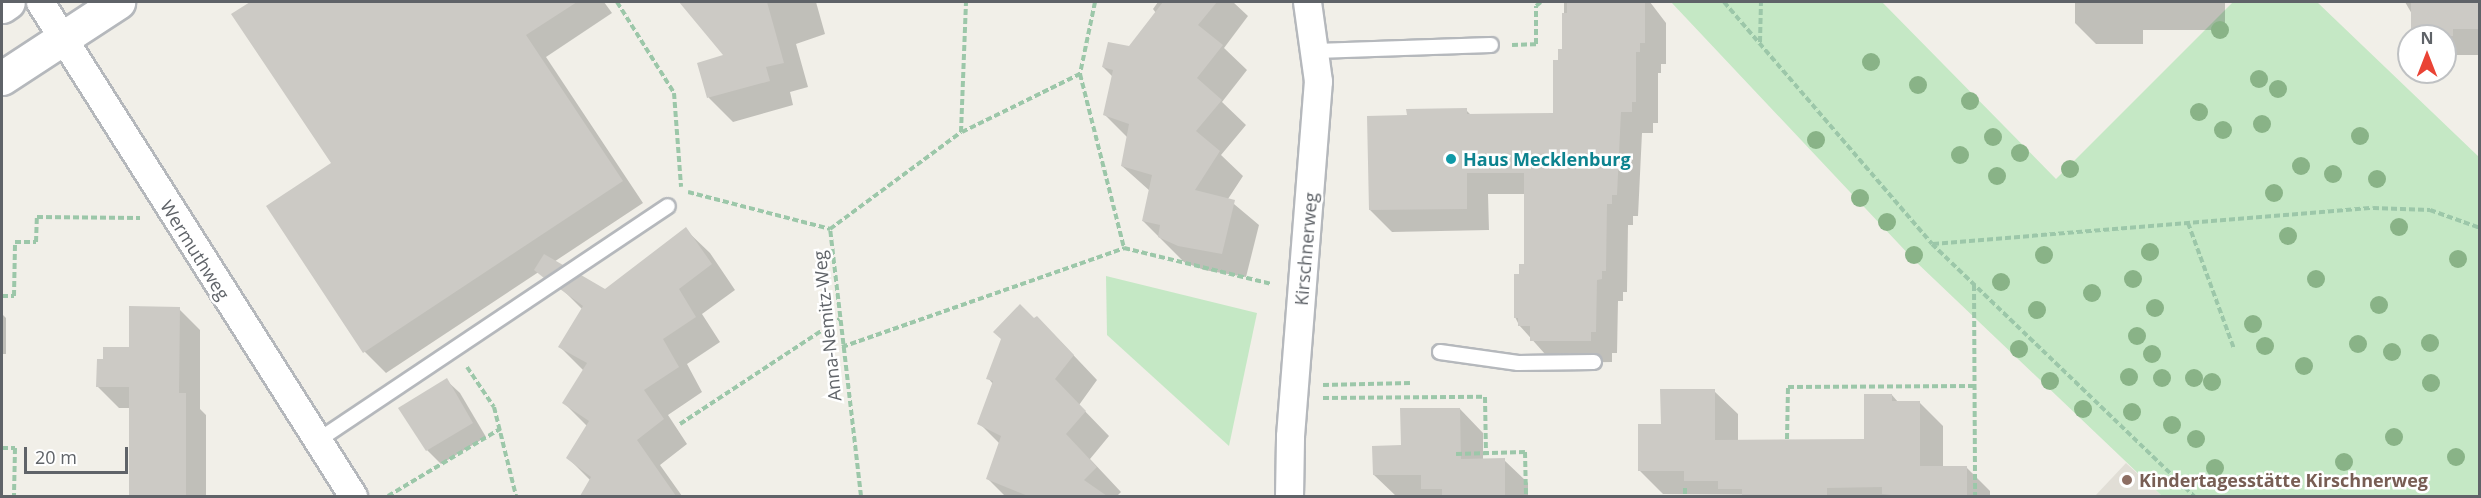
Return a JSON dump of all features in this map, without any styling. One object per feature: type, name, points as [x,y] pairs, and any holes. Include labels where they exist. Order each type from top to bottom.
[{"type":"main road","points":[[2,6],[8,2]]},
{"type":"main road","points":[[2,78],[118,2]]},
{"type":"street","name":"Wermuthweg","points":[[40,2],[174,219],[353,496]]},
{"type":"street","name":"Kirschnerweg","points":[[1289,496],[1290,436],[1316,131],[1316,51],[1307,2]]},
{"type":"lane","points":[[1316,51],[1491,45]]},
{"type":"lane","points":[[317,441],[456,351],[668,206]]},
{"type":"lane","points":[[1440,352],[1518,363],[1594,362]]},
{"type":"path","points":[[617,2],[674,93],[681,190],[830,229]]},
{"type":"path","points":[[961,132],[966,2]]},
{"type":"path","points":[[1095,2],[1080,74],[1124,248]]},
{"type":"path","points":[[1491,45],[1536,44],[1536,6],[1541,2]]},
{"type":"path","points":[[1724,2],[1932,244],[2194,496]]},
{"type":"path","points":[[1760,43],[1761,2]]},
{"type":"path","name":"Anna-Nemitz-Weg","points":[[861,496],[830,229],[961,132],[1080,74]]},
{"type":"path","points":[[1932,244],[2373,208],[2430,210],[2480,228]]},
{"type":"path","points":[[2,296],[14,296],[15,242],[36,242],[37,217],[147,219]]},
{"type":"path","points":[[2188,223],[2234,349]]},
{"type":"path","points":[[842,347],[1124,248],[1278,286]]},
{"type":"path","points":[[1974,284],[1975,496]]},
{"type":"path","points":[[680,424],[839,319]]},
{"type":"path","points":[[456,351],[494,407],[516,496]]},
{"type":"path","points":[[1321,385],[1410,383]]},
{"type":"path","points":[[1787,439],[1788,387],[1974,386]]},
{"type":"path","points":[[1320,398],[1485,397],[1486,453]]},
{"type":"path","points":[[388,496],[500,429]]},
{"type":"path","points":[[2,448],[15,448],[14,496]]},
{"type":"path","points":[[1456,454],[1526,452],[1526,496]]},
{"type":"path","points":[[1685,488],[1685,496]]},
{"type":"shaded area","name":"Kindertagesstätte Kirschnerweg","points":[[2126,463],[2162,496],[2095,496]]},
{"type":"green space","points":[[1671,2],[1882,2],[2056,179],[2233,2],[2317,2],[2397,79],[2397,84],[2403,84],[2479,157],[2479,496],[2162,496],[1914,260]]},
{"type":"green space","points":[[1106,276],[1257,313],[1229,446],[1107,335]]},
{"type":"building","points":[[250,2],[577,2],[526,35],[623,181],[363,353],[266,206],[331,163],[231,14]]},
{"type":"building","points":[[679,2],[767,2],[784,63],[766,67],[770,81],[707,98],[697,63],[723,55]]},
{"type":"building","points":[[1163,2],[1217,2],[1198,25],[1223,45],[1197,78],[1222,100],[1196,131],[1220,151],[1195,190],[1235,200],[1222,254],[1178,246],[1158,237],[1160,225],[1142,221],[1152,175],[1121,166],[1129,124],[1103,115],[1113,70],[1102,67],[1108,42],[1129,46]]},
{"type":"building","points":[[1567,2],[1645,2],[1645,43],[1640,43],[1640,52],[1636,52],[1636,102],[1632,102],[1632,112],[1621,112],[1617,195],[1612,195],[1612,204],[1607,204],[1606,271],[1602,271],[1602,279],[1597,280],[1596,332],[1591,332],[1591,341],[1530,341],[1530,326],[1518,326],[1518,318],[1514,318],[1514,274],[1519,274],[1519,264],[1524,264],[1524,173],[1467,173],[1467,209],[1369,210],[1367,116],[1407,115],[1406,109],[1467,108],[1467,114],[1553,113],[1553,60],[1558,60],[1558,49],[1562,49],[1562,13],[1567,13]]},
{"type":"building","points":[[2411,2],[2480,2],[2480,29],[2457,29],[2457,24],[2411,24]]},
{"type":"building","points":[[686,227],[712,264],[679,289],[696,317],[663,339],[679,367],[644,390],[664,419],[637,440],[676,496],[580,496],[591,477],[566,458],[589,421],[562,403],[587,363],[558,347],[583,306],[560,289],[581,275],[605,289]]},
{"type":"building","points":[[544,254],[563,265],[544,278],[534,270]]},
{"type":"building","points":[[1020,304],[1034,318],[1037,316],[1074,355],[1055,379],[1086,411],[1066,434],[1097,467],[1084,480],[1107,496],[1028,496],[986,479],[1001,436],[977,424],[993,381],[986,379],[1001,339],[993,332]]},
{"type":"building","points":[[129,306],[180,307],[179,393],[186,393],[186,496],[129,496],[129,387],[96,387],[97,359],[103,359],[103,347],[129,347]]},
{"type":"building","points":[[447,378],[473,423],[426,451],[398,408]]},
{"type":"building","points":[[1660,389],[1715,389],[1715,440],[1864,439],[1864,394],[1892,394],[1892,401],[1920,401],[1920,466],[1967,466],[1967,496],[1900,496],[1882,494],[1882,487],[1827,488],[1827,496],[1742,496],[1742,489],[1718,489],[1718,481],[1684,481],[1684,471],[1638,471],[1638,424],[1661,424]]},
{"type":"building","points":[[1400,408],[1460,408],[1461,459],[1505,458],[1505,495],[1442,496],[1442,489],[1421,489],[1421,475],[1373,475],[1372,446],[1401,445]]},
{"type":"place","name":"Haus Mecklenburg","points":[[1451,159]]},
{"type":"place","name":"Kindertagesstätte Kirschnerweg","points":[[2127,480]]}]
